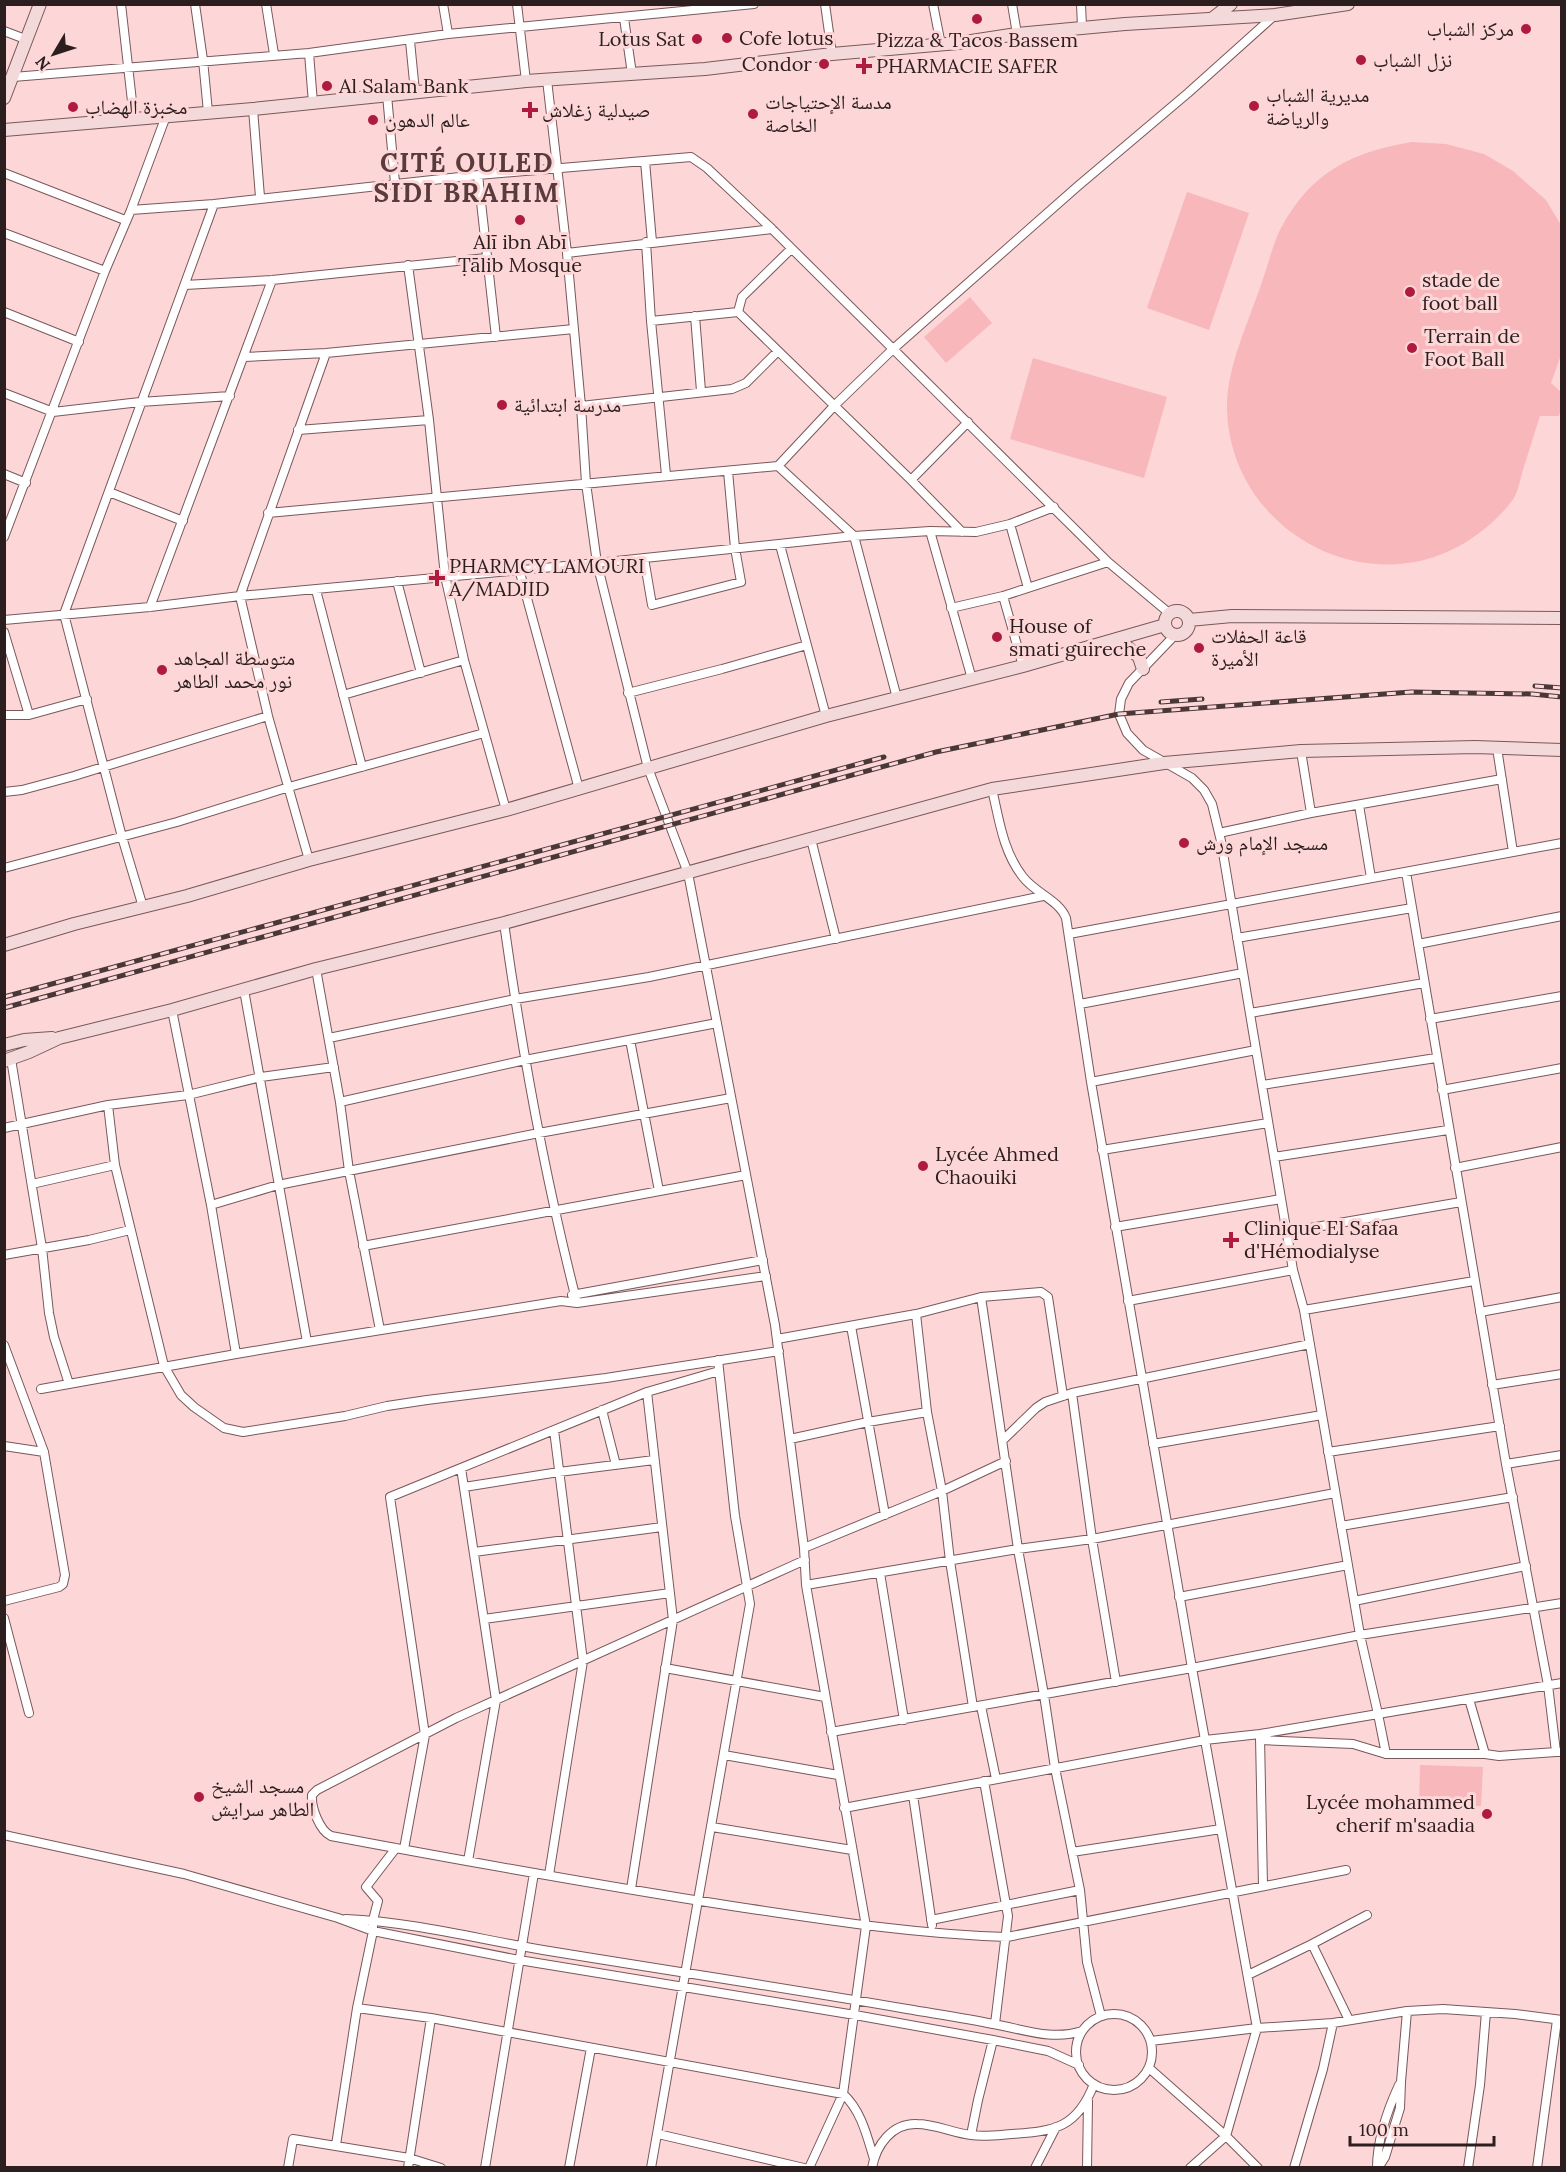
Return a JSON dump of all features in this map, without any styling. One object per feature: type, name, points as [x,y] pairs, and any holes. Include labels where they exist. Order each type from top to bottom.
[{"type":"street","points":[[4,98],[40,4]]},
{"type":"street","points":[[122,4],[134,119]]},
{"type":"street","points":[[195,4],[204,60],[208,111]]},
{"type":"street","points":[[266,4],[274,54]]},
{"type":"street","points":[[443,4],[448,34]]},
{"type":"street","points":[[517,4],[526,81]]},
{"type":"street","points":[[13,77],[130,69],[274,54],[309,53],[448,34],[624,18],[675,8],[754,4]]},
{"type":"street","points":[[825,4],[832,54]]},
{"type":"street","points":[[933,4],[941,45]]},
{"type":"street","points":[[1012,4],[1017,34]]},
{"type":"street","points":[[1081,4],[1082,27]]},
{"type":"street","points":[[1213,18],[1232,4]]},
{"type":"street","points":[[4,130],[253,109],[526,81],[705,69],[832,54],[941,45],[1082,27],[1213,18],[1274,10],[1342,5]]},
{"type":"street","points":[[268,513],[778,466],[835,405],[892,350],[1086,179],[1188,93],[1274,10]]},
{"type":"street","points":[[624,18],[632,74]]},
{"type":"street","points":[[4,31],[25,39]]},
{"type":"street","points":[[410,41],[415,92]]},
{"type":"street","points":[[309,53],[313,103]]},
{"type":"street","points":[[547,80],[567,253],[586,483],[597,563],[648,768],[688,873],[777,1339],[804,1548],[806,1585],[866,1926],[843,2094],[809,2168]]},
{"type":"street","points":[[387,94],[395,183]]},
{"type":"street","points":[[253,109],[260,197]]},
{"type":"street","points":[[4,537],[166,116]]},
{"type":"street","points":[[131,210],[214,204],[260,197],[478,175],[691,157],[698,160],[772,230],[968,422],[1167,619],[1168,632],[1175,635]]},
{"type":"street","points":[[645,161],[651,321],[666,475]]},
{"type":"street","points":[[4,173],[125,220]]},
{"type":"street","points":[[478,175],[496,337]]},
{"type":"street","points":[[143,908],[63,614],[214,204]]},
{"type":"street","points":[[567,253],[772,230]]},
{"type":"street","points":[[4,233],[105,271]]},
{"type":"street","points":[[738,312],[742,297],[791,249]]},
{"type":"street","points":[[185,285],[272,280],[486,258]]},
{"type":"street","points":[[408,265],[429,420],[445,576],[464,660],[506,810]]},
{"type":"street","points":[[150,607],[272,280]]},
{"type":"street","points":[[4,312],[79,342]]},
{"type":"street","points":[[651,321],[738,312],[962,532]]},
{"type":"street","points":[[694,316],[701,391]]},
{"type":"street","points":[[244,357],[326,353],[574,329]]},
{"type":"street","points":[[581,406],[732,389],[746,383],[778,351]]},
{"type":"street","points":[[309,860],[268,716],[240,596],[326,353]]},
{"type":"street","points":[[4,393],[53,412],[140,402],[230,396]]},
{"type":"street","points":[[298,430],[429,420]]},
{"type":"street","points":[[911,480],[968,422]]},
{"type":"street","points":[[778,466],[854,537],[897,698]]},
{"type":"street","points":[[644,558],[652,605],[741,582],[735,548],[728,471]]},
{"type":"street","points":[[4,474],[26,483]]},
{"type":"street","points":[[109,492],[183,521]]},
{"type":"street","points":[[4,620],[854,537],[930,531],[976,532],[1010,524],[1054,507]]},
{"type":"street","points":[[1010,524],[1028,588]]},
{"type":"street","points":[[930,531],[972,679]]},
{"type":"street","points":[[780,545],[826,716]]},
{"type":"street","points":[[951,608],[1003,597],[1108,562]]},
{"type":"street","points":[[519,569],[579,789]]},
{"type":"street","points":[[397,581],[421,673]]},
{"type":"street","points":[[316,590],[362,767]]},
{"type":"street","points":[[1003,597],[1023,666]]},
{"type":"street","points":[[5,945],[309,860],[506,810],[826,716],[1023,666],[1118,639],[1167,619],[1180,611],[1189,620]]},
{"type":"street","points":[[1189,620],[1232,616],[1562,618]]},
{"type":"street","points":[[1189,620],[1186,631],[1175,635],[1124,691],[1119,714],[1133,741],[1143,750],[1192,778],[1212,804],[1232,904],[1293,1270],[1304,1311],[1360,1635],[1386,1754]]},
{"type":"street","points":[[4,632],[29,715]]},
{"type":"street","points":[[1118,639],[1138,657],[1143,669]]},
{"type":"street","points":[[628,693],[807,645]]},
{"type":"street","points":[[343,695],[464,660]]},
{"type":"street","points":[[4,715],[29,715],[87,699]]},
{"type":"street","points":[[4,792],[38,786],[268,716]]},
{"type":"street","points":[[4,868],[122,837],[289,787],[484,733]]},
{"type":"street","points":[[69,1383],[49,1313],[32,1184],[8,1060],[59,1038],[172,1010],[316,969],[504,923],[992,789],[1164,763],[1301,751],[1497,748],[1562,750]]},
{"type":"street","points":[[1497,748],[1513,852]]},
{"type":"street","points":[[1301,751],[1311,813]]},
{"type":"street","points":[[1219,833],[1311,813],[1502,779]]},
{"type":"street","points":[[992,789],[1002,834],[1014,865],[1043,896],[1064,912],[1069,934],[1090,1082],[1166,1524],[1257,2028],[1226,2136],[1190,2168]]},
{"type":"street","points":[[1359,805],[1371,878]]},
{"type":"street","points":[[811,839],[836,939]]},
{"type":"street","points":[[1069,934],[1562,843]]},
{"type":"street","points":[[844,1808],[1205,1740],[1260,1737],[1353,1743],[1386,1754],[1499,1756],[1559,1752],[1492,1385],[1406,872]]},
{"type":"street","points":[[328,1038],[514,999],[706,965],[1043,896]]},
{"type":"street","points":[[1237,938],[1412,908]]},
{"type":"street","points":[[1418,944],[1562,916]]},
{"type":"street","points":[[504,923],[514,999],[539,1133],[554,1210],[577,1303]]},
{"type":"street","points":[[316,969],[340,1102],[349,1171],[380,1330]]},
{"type":"street","points":[[1080,1004],[1243,973]]},
{"type":"street","points":[[1250,1013],[1424,983]]},
{"type":"street","points":[[244,990],[307,1342]]},
{"type":"street","points":[[1430,1019],[1562,996]]},
{"type":"street","points":[[172,1010],[211,1205],[236,1354]]},
{"type":"street","points":[[340,1102],[525,1060],[717,1023]]},
{"type":"street","points":[[4,1045],[24,1040],[59,1038]]},
{"type":"street","points":[[630,1040],[659,1191]]},
{"type":"street","points":[[1090,1082],[1256,1050]]},
{"type":"street","points":[[1262,1085],[1436,1058]]},
{"type":"street","points":[[4,1128],[108,1105],[188,1095],[261,1077],[334,1067]]},
{"type":"street","points":[[1442,1090],[1562,1068]]},
{"type":"street","points":[[211,1205],[278,1185],[539,1133],[731,1098]]},
{"type":"street","points":[[108,1105],[115,1165],[164,1366],[181,1395],[224,1428],[243,1432],[345,1416],[387,1406],[606,1378],[779,1351]]},
{"type":"street","points":[[1102,1150],[1268,1123]]},
{"type":"street","points":[[1274,1157],[1448,1130]]},
{"type":"street","points":[[1455,1168],[1562,1147]]},
{"type":"street","points":[[32,1184],[115,1165]]},
{"type":"street","points":[[363,1246],[746,1175]]},
{"type":"street","points":[[1115,1227],[1281,1199]]},
{"type":"street","points":[[1287,1232],[1461,1202]]},
{"type":"street","points":[[4,1255],[130,1230]]},
{"type":"street","points":[[561,1301],[574,1293],[763,1260]]},
{"type":"street","points":[[1128,1301],[1293,1270]]},
{"type":"street","points":[[675,1275],[677,1289]]},
{"type":"street","points":[[40,1389],[164,1366],[561,1301],[577,1303],[766,1276]]},
{"type":"street","points":[[1304,1311],[1474,1281]]},
{"type":"street","points":[[777,1339],[916,1314],[981,1297],[1041,1292],[1046,1294],[1068,1394],[1116,1682]]},
{"type":"street","points":[[981,1297],[1004,1440],[1018,1549],[1055,1768],[1080,1890],[1087,1962],[1101,2016]]},
{"type":"street","points":[[1480,1312],[1562,1298]]},
{"type":"street","points":[[916,1314],[927,1412],[942,1491],[950,1561],[977,1707],[996,1779]]},
{"type":"street","points":[[851,1326],[885,1515]]},
{"type":"street","points":[[1004,1440],[1035,1408],[1068,1394],[1310,1344]]},
{"type":"street","points":[[4,1345],[44,1452],[64,1580],[59,1587],[4,1601]]},
{"type":"street","points":[[651,2168],[750,1604],[735,1516],[718,1360]]},
{"type":"street","points":[[336,2145],[357,2008],[378,1901],[366,1887],[400,1849],[425,1735],[390,1497],[646,1392],[719,1371]]},
{"type":"street","points":[[1492,1385],[1562,1374]]},
{"type":"street","points":[[631,1889],[673,1620],[646,1392]]},
{"type":"street","points":[[602,1410],[616,1465]]},
{"type":"street","points":[[790,1439],[927,1412]]},
{"type":"street","points":[[1153,1444],[1322,1415]]},
{"type":"street","points":[[1328,1452],[1500,1426]]},
{"type":"street","points":[[549,1875],[583,1661],[554,1430]]},
{"type":"street","points":[[4,1446],[44,1452]]},
{"type":"street","points":[[1506,1464],[1562,1455]]},
{"type":"street","points":[[464,1486],[654,1460]]},
{"type":"street","points":[[804,1548],[942,1491],[1006,1461]]},
{"type":"street","points":[[461,1468],[496,1700],[468,1861]]},
{"type":"street","points":[[806,1585],[1018,1549],[1092,1539],[1335,1493]]},
{"type":"street","points":[[1341,1526],[1512,1497]]},
{"type":"street","points":[[474,1552],[662,1527]]},
{"type":"street","points":[[805,1560],[496,1700],[317,1790],[312,1795],[312,1800],[321,1828],[331,1836],[699,1901],[934,1934],[1007,1937],[1346,1870]]},
{"type":"street","points":[[1179,1597],[1348,1565]]},
{"type":"street","points":[[1354,1601],[1526,1566]]},
{"type":"street","points":[[880,1572],[904,1720]]},
{"type":"street","points":[[484,1619],[670,1593]]},
{"type":"street","points":[[831,1732],[1116,1682],[1360,1635],[1562,1603]]},
{"type":"street","points":[[4,1618],[29,1713]]},
{"type":"street","points":[[665,1668],[825,1697]]},
{"type":"street","points":[[1260,1737],[1378,1714],[1562,1683]]},
{"type":"street","points":[[1469,1699],[1485,1754]]},
{"type":"street","points":[[1260,1737],[1263,1886]]},
{"type":"street","points":[[724,1755],[838,1775]]},
{"type":"street","points":[[984,1781],[1008,1916],[995,2024]]},
{"type":"street","points":[[913,1795],[934,1934]]},
{"type":"street","points":[[712,1827],[852,1850]]},
{"type":"street","points":[[1072,1852],[1221,1829]]},
{"type":"street","points":[[4,1835],[154,1867],[338,1918],[373,1931],[519,1960],[993,2040],[1048,2051],[1079,2066]]},
{"type":"street","points":[[485,2168],[534,1873]]},
{"type":"street","points":[[931,1920],[1080,1890]]},
{"type":"street","points":[[1248,1975],[1367,1915]]},
{"type":"street","points":[[338,1918],[373,1920],[522,1947],[857,2000],[1055,2036],[1071,2035],[1082,2031]]},
{"type":"street","points":[[1312,1944],[1349,2020]]},
{"type":"street","points":[[357,2008],[431,2018],[843,2094],[850,2100],[862,2122],[873,2163]]},
{"type":"street","points":[[1151,2041],[1257,2028],[1333,2024],[1407,2011],[1443,2009],[1515,2014],[1559,2020],[1537,2168]]},
{"type":"street","points":[[1378,2168],[1377,2154],[1382,2133],[1390,2105],[1401,2082],[1407,2011]]},
{"type":"street","points":[[1113,2013],[1126,2015],[1137,2021],[1151,2041],[1152,2055],[1149,2068],[1142,2078],[1131,2086],[1106,2089],[1094,2084],[1079,2066],[1076,2054],[1077,2042],[1082,2031],[1090,2022],[1101,2016],[1113,2013]]},
{"type":"street","points":[[1468,2168],[1480,2085],[1486,2013]]},
{"type":"street","points":[[408,2163],[431,2018]]},
{"type":"street","points":[[1294,2168],[1323,2069],[1333,2024]]},
{"type":"street","points":[[971,2135],[993,2040]]},
{"type":"street","points":[[569,2168],[591,2048]]},
{"type":"street","points":[[1149,2068],[1226,2136],[1258,2168]]},
{"type":"street","points":[[1087,2168],[1088,2101],[1094,2084]]},
{"type":"street","points":[[873,2163],[883,2140],[889,2134],[908,2125],[917,2124],[971,2135],[1044,2131],[1072,2119],[1088,2101]]},
{"type":"street","points":[[1035,2168],[1056,2127]]},
{"type":"street","points":[[658,2134],[804,2168]]},
{"type":"street","points":[[288,2168],[293,2139],[336,2145],[408,2163],[441,2168]]},
{"type":"shaded area","name":"stade de foot ball","points":[[1412,142],[1446,144],[1484,154],[1513,171],[1546,200],[1561,225],[1561,355],[1551,383],[1561,392],[1561,409],[1559,416],[1540,416],[1514,498],[1496,519],[1475,536],[1435,557],[1394,564],[1352,561],[1314,546],[1280,523],[1253,491],[1234,453],[1227,409],[1230,377],[1273,246],[1281,228],[1306,192],[1335,168],[1352,159],[1390,146]]},
{"type":"shaded area","points":[[1187,192],[1249,213],[1209,330],[1147,308]]},
{"type":"shaded area","points":[[970,297],[992,323],[946,363],[924,337]]},
{"type":"shaded area","points":[[1033,358],[1167,397],[1144,478],[1010,439]]},
{"type":"shaded area","points":[[1420,1765],[1483,1767],[1481,1806],[1419,1804]]},
{"type":"railway","points":[[1535,686],[1562,688]]},
{"type":"railway","points":[[4,1008],[936,752],[1119,714],[1411,692],[1532,694],[1562,697]]},
{"type":"railway","points":[[1161,702],[1202,699]]},
{"type":"railway","points":[[4,997],[884,757]]},
{"type":"place","name":"Pizza & Tacos Bassem","points":[[977,19]]},
{"type":"place","name":"مركز الشباب","points":[[1526,29]]},
{"type":"place","name":"Cofe lotus","points":[[727,38]]},
{"type":"place","name":"Lotus Sat","points":[[697,39]]},
{"type":"place","name":"نزل الشباب","points":[[1361,60]]},
{"type":"place","name":"Condor","points":[[824,64]]},
{"type":"place","name":"PHARMACIE SAFER","points":[[864,66]]},
{"type":"place","name":"Al Salam Bank","points":[[327,86]]},
{"type":"place","name":"مديرية الشباب والرياضة","points":[[1254,106]]},
{"type":"place","name":"مخبزة الهضاب","points":[[73,107]]},
{"type":"place","name":"صيدلية زغلاش","points":[[530,110]]},
{"type":"place","name":"مدسة الإحتياجات الخاصة","points":[[753,114]]},
{"type":"place","name":"عالم الدهون","points":[[373,120]]},
{"type":"place","name":"Alī ibn Abī Ṭālib Mosque","points":[[520,220]]},
{"type":"place","name":"stade de foot ball","points":[[1410,292]]},
{"type":"place","name":"Terrain de Foot Ball","points":[[1412,348]]},
{"type":"place","name":"مدرسة ابتدائية","points":[[502,405]]},
{"type":"place","name":"PHARMCY LAMOURI A/MADJID","points":[[437,578]]},
{"type":"place","name":"House of smati guireche","points":[[997,637]]},
{"type":"place","name":"قاعة الحفلات الأميرة","points":[[1199,648]]},
{"type":"place","name":"متوسطة المجاهد نور محمد الطاهر","points":[[162,670]]},
{"type":"place","name":"مسجد الإمام ورش","points":[[1184,843]]},
{"type":"place","name":"Lycée Ahmed Chaouiki","points":[[923,1166]]},
{"type":"place","name":"Clinique El Safaa d'Hémodialyse","points":[[1231,1240]]},
{"type":"place","name":"مسجد الشيخ الطاهر سرايش","points":[[199,1797]]},
{"type":"place","name":"Lycée mohammed cherif m'saadia","points":[[1487,1814]]},
{"type":"district","name":"CITÉ OULED SIDI BRAHIM","points":[[467,178]]}]
